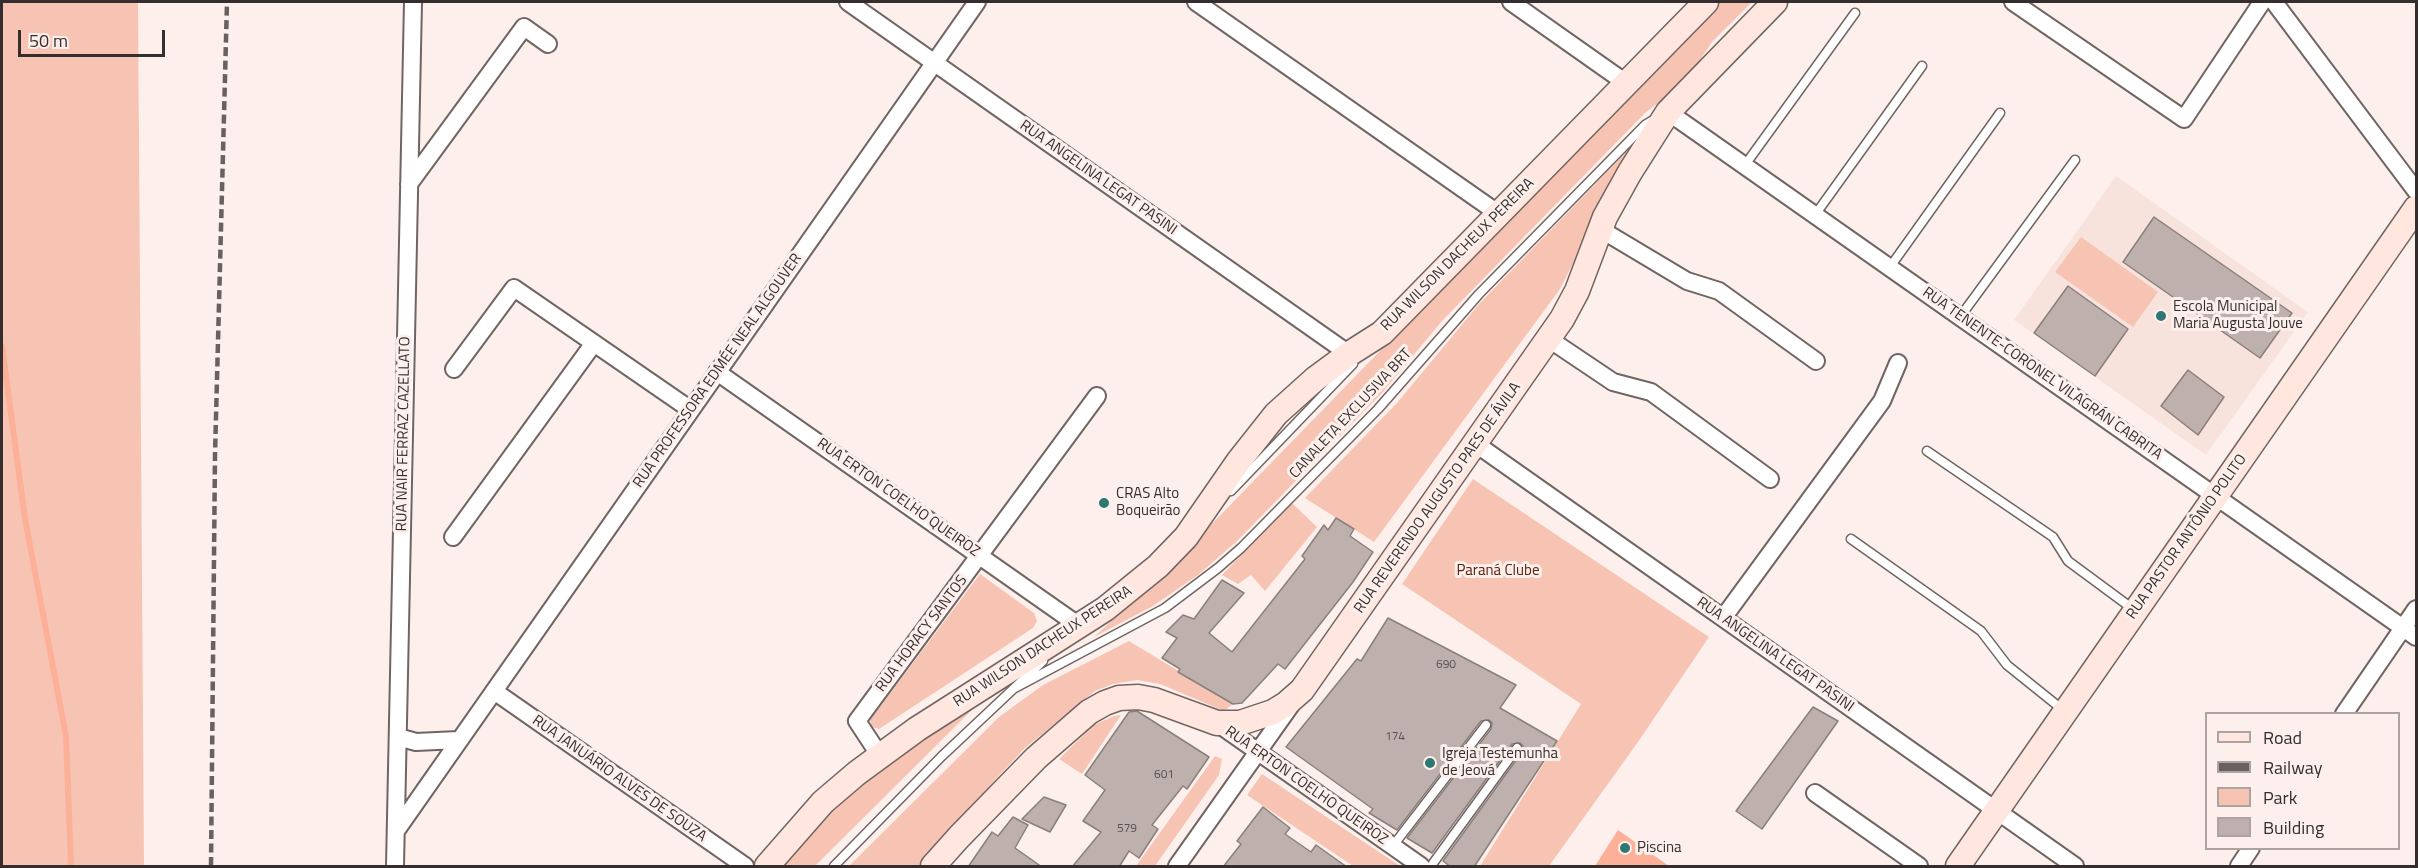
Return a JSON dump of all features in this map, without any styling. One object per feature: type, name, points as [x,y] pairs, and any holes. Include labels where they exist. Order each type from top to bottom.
[{"type":"main road","name":"RUA WILSON DACHEUX PEREIRA","points":[[767,867],[823,802],[880,756],[926,723],[1134,588],[1186,537],[1238,462],[1276,414],[1302,389],[1382,333],[1706,2]]},
{"type":"main road","points":[[1668,112],[1775,2]]},
{"type":"main road","name":"RUA REVERENDO AUGUSTO PAES DE ÁVILA","points":[[1302,690],[1570,307],[1600,229],[1625,180],[1668,112]]},
{"type":"main road","name":"RUA PASTOR ANTÔNIO POLITO","points":[[1958,867],[2416,208]]},
{"type":"main road","points":[[1217,723],[1240,723],[1259,718],[1286,704],[1302,690]]},
{"type":"main road","name":"RUA ERTON COELHO QUEIROZ","points":[[933,867],[959,837],[1052,742],[1089,712],[1119,698],[1138,697],[1154,700],[1217,723]]},
{"type":"street","name":"RUA NAIR FERRAZ CAZELLATO","points":[[395,867],[413,2]]},
{"type":"street","name":"RUA ANGELINA LEGAT PASINI","points":[[848,2],[1349,354]]},
{"type":"street","name":"RUA PROFESSORA EDMÉE NEAL ALGOUVER","points":[[396,831],[977,2]]},
{"type":"street","points":[[1196,2],[1499,214]]},
{"type":"street","points":[[1511,2],[1626,83]]},
{"type":"street","points":[[2013,2],[2184,119],[2262,2]]},
{"type":"street","points":[[2274,2],[2416,191]]},
{"type":"street","points":[[409,184],[524,27],[548,44]]},
{"type":"street","name":"RUA TENENTE-CORONEL VILAGRÁN CABRITA","points":[[1668,112],[2410,632]]},
{"type":"street","points":[[1600,229],[1687,281],[1719,291],[1816,361]]},
{"type":"street","points":[[454,369],[514,288],[691,410]]},
{"type":"street","points":[[1549,339],[1613,382],[1651,392],[1770,479]]},
{"type":"street","points":[[453,537],[594,343]]},
{"type":"street","points":[[1723,618],[1882,401],[1898,363]]},
{"type":"street","name":"RUA ERTON COELHO QUEIROZ","points":[[717,372],[1078,625]]},
{"type":"street","name":"RUA HORACY SANTOS","points":[[880,756],[856,721],[1097,396]]},
{"type":"street","name":"RUA ANGELINA LEGAT PASINI","points":[[1476,444],[2075,867]]},
{"type":"street","points":[[2346,712],[2410,632],[2416,609]]},
{"type":"street","name":"RUA REVERENDO AUGUSTO PAES DE ÁVILA","points":[[1177,867],[1302,690]]},
{"type":"street","name":"RUA JANUÁRIO ALVES DE SOUZA","points":[[494,691],[745,867]]},
{"type":"street","name":"RUA ERTON COELHO QUEIROZ","points":[[1217,723],[1421,867]]},
{"type":"street","points":[[398,737],[416,742],[458,741]]},
{"type":"street","points":[[1815,793],[1919,867]]},
{"type":"street","points":[[2239,867],[2250,850]]},
{"type":"lane","points":[[1744,165],[1855,13]]},
{"type":"lane","points":[[1815,215],[1922,66]]},
{"type":"lane","name":"CANALETA EXCLUSIVA BRT","points":[[1016,688],[1165,608],[1241,548],[1378,409],[1479,294],[1645,125],[1668,112]]},
{"type":"lane","points":[[1890,267],[2000,113]]},
{"type":"lane","points":[[1960,317],[2075,159]]},
{"type":"lane","points":[[1186,537],[1382,333]]},
{"type":"lane","points":[[1927,451],[2053,537],[2068,561],[2136,611]]},
{"type":"lane","points":[[1851,539],[1981,631],[2007,665],[2066,712]]},
{"type":"lane","name":"CANALETA EXCLUSIVA BRT","points":[[834,867],[942,756],[1016,688],[1078,625]]},
{"type":"lane","points":[[1392,846],[1486,725]]},
{"type":"lane","points":[[1431,867],[1517,748]]},
{"type":"shaded area","name":"Escola Municipal Maria Augusta Jouve","points":[[2116,176],[2308,312],[2206,455],[2014,320]]},
{"type":"shaded area","name":"Piscina","points":[[1618,830],[1669,866],[1595,866]]},
{"type":"green space","points":[[2,2],[138,2],[144,866],[2,866]]},
{"type":"green space","points":[[1719,2],[1752,2],[1712,42],[1692,72],[1671,93],[1645,113],[1442,321],[1381,394],[1236,542],[1198,575],[1153,606],[1094,637],[1169,568]]},
{"type":"green space","points":[[1634,144],[1560,289],[1374,542],[1305,498],[1397,403],[1479,304]]},
{"type":"green space","points":[[2081,237],[2158,292],[2133,327],[2055,272]]},
{"type":"green space","name":"Paraná Clube","points":[[1473,479],[1709,637],[1638,742],[1549,866],[1480,866],[1581,704],[1402,584]]},
{"type":"green space","points":[[1292,503],[1317,527],[1265,591],[1251,575],[1238,584],[1222,575]]},
{"type":"green space","points":[[980,574],[1034,613],[1037,621],[1033,628],[879,729],[872,727],[870,720]]},
{"type":"green space","points":[[1129,641],[1233,704],[1224,711],[1160,684],[1137,680],[1113,684],[1095,691],[1025,748],[922,866],[849,866],[999,717],[1043,685]]},
{"type":"green space","points":[[998,684],[815,866],[782,866],[793,847],[844,798]]},
{"type":"green space","points":[[1121,715],[1082,774],[1059,759],[1094,725]]},
{"type":"green space","points":[[1215,756],[1222,759],[1219,775],[1155,866],[1136,866]]},
{"type":"green space","points":[[1262,774],[1400,866],[1353,866],[1247,795]]},
{"type":"building","points":[[2154,217],[2292,313],[2260,358],[2123,262]]},
{"type":"building","points":[[2068,286],[2128,329],[2095,376],[2034,333]]},
{"type":"building","points":[[2188,370],[2224,397],[2198,435],[2161,406]]},
{"type":"building","points":[[1336,518],[1354,529],[1350,536],[1373,552],[1353,582],[1285,669],[1278,664],[1242,703],[1233,704],[1178,672],[1180,669],[1162,658],[1177,638],[1166,632],[1183,615],[1194,619],[1222,580],[1244,593],[1209,633],[1232,652],[1305,559],[1302,556],[1324,525],[1328,530]]},
{"type":"building","points":[[1388,618],[1516,685],[1500,708],[1557,741],[1474,867],[1451,867],[1443,861],[1522,752],[1523,746],[1520,743],[1512,744],[1432,853],[1407,838],[1491,729],[1492,723],[1489,720],[1481,721],[1397,830],[1369,813],[1373,809],[1286,747],[1357,659],[1361,661]]},
{"type":"building","points":[[1813,707],[1838,721],[1762,829],[1736,811]]},
{"type":"building","points":[[1137,711],[1209,757],[1187,789],[1183,786],[1152,825],[1158,829],[1139,858],[1129,851],[1119,867],[1072,867],[1101,832],[1083,821],[1105,790],[1085,775],[1129,712]]},
{"type":"building","points":[[1044,797],[1066,805],[1050,832],[1022,819]]},
{"type":"building","points":[[1263,807],[1290,828],[1285,834],[1311,852],[1316,845],[1347,867],[1223,867],[1241,844],[1237,841]]},
{"type":"building","points":[[1013,817],[1028,825],[1015,848],[1042,867],[968,867],[992,832],[998,836]]},
{"type":"waterway","points":[[2,346],[25,519],[66,736],[71,866]]},
{"type":"railway","points":[[211,866],[215,455],[227,2]]},
{"type":"place","name":"Escola Municipal Maria Augusta Jouve","points":[[2161,316]]},
{"type":"place","name":"CRAS Alto Boqueirão","points":[[1104,503]]},
{"type":"place","name":"Igreja Testemunha de Jeová","points":[[1430,763]]},
{"type":"place","name":"Piscina","points":[[1625,848]]}]
